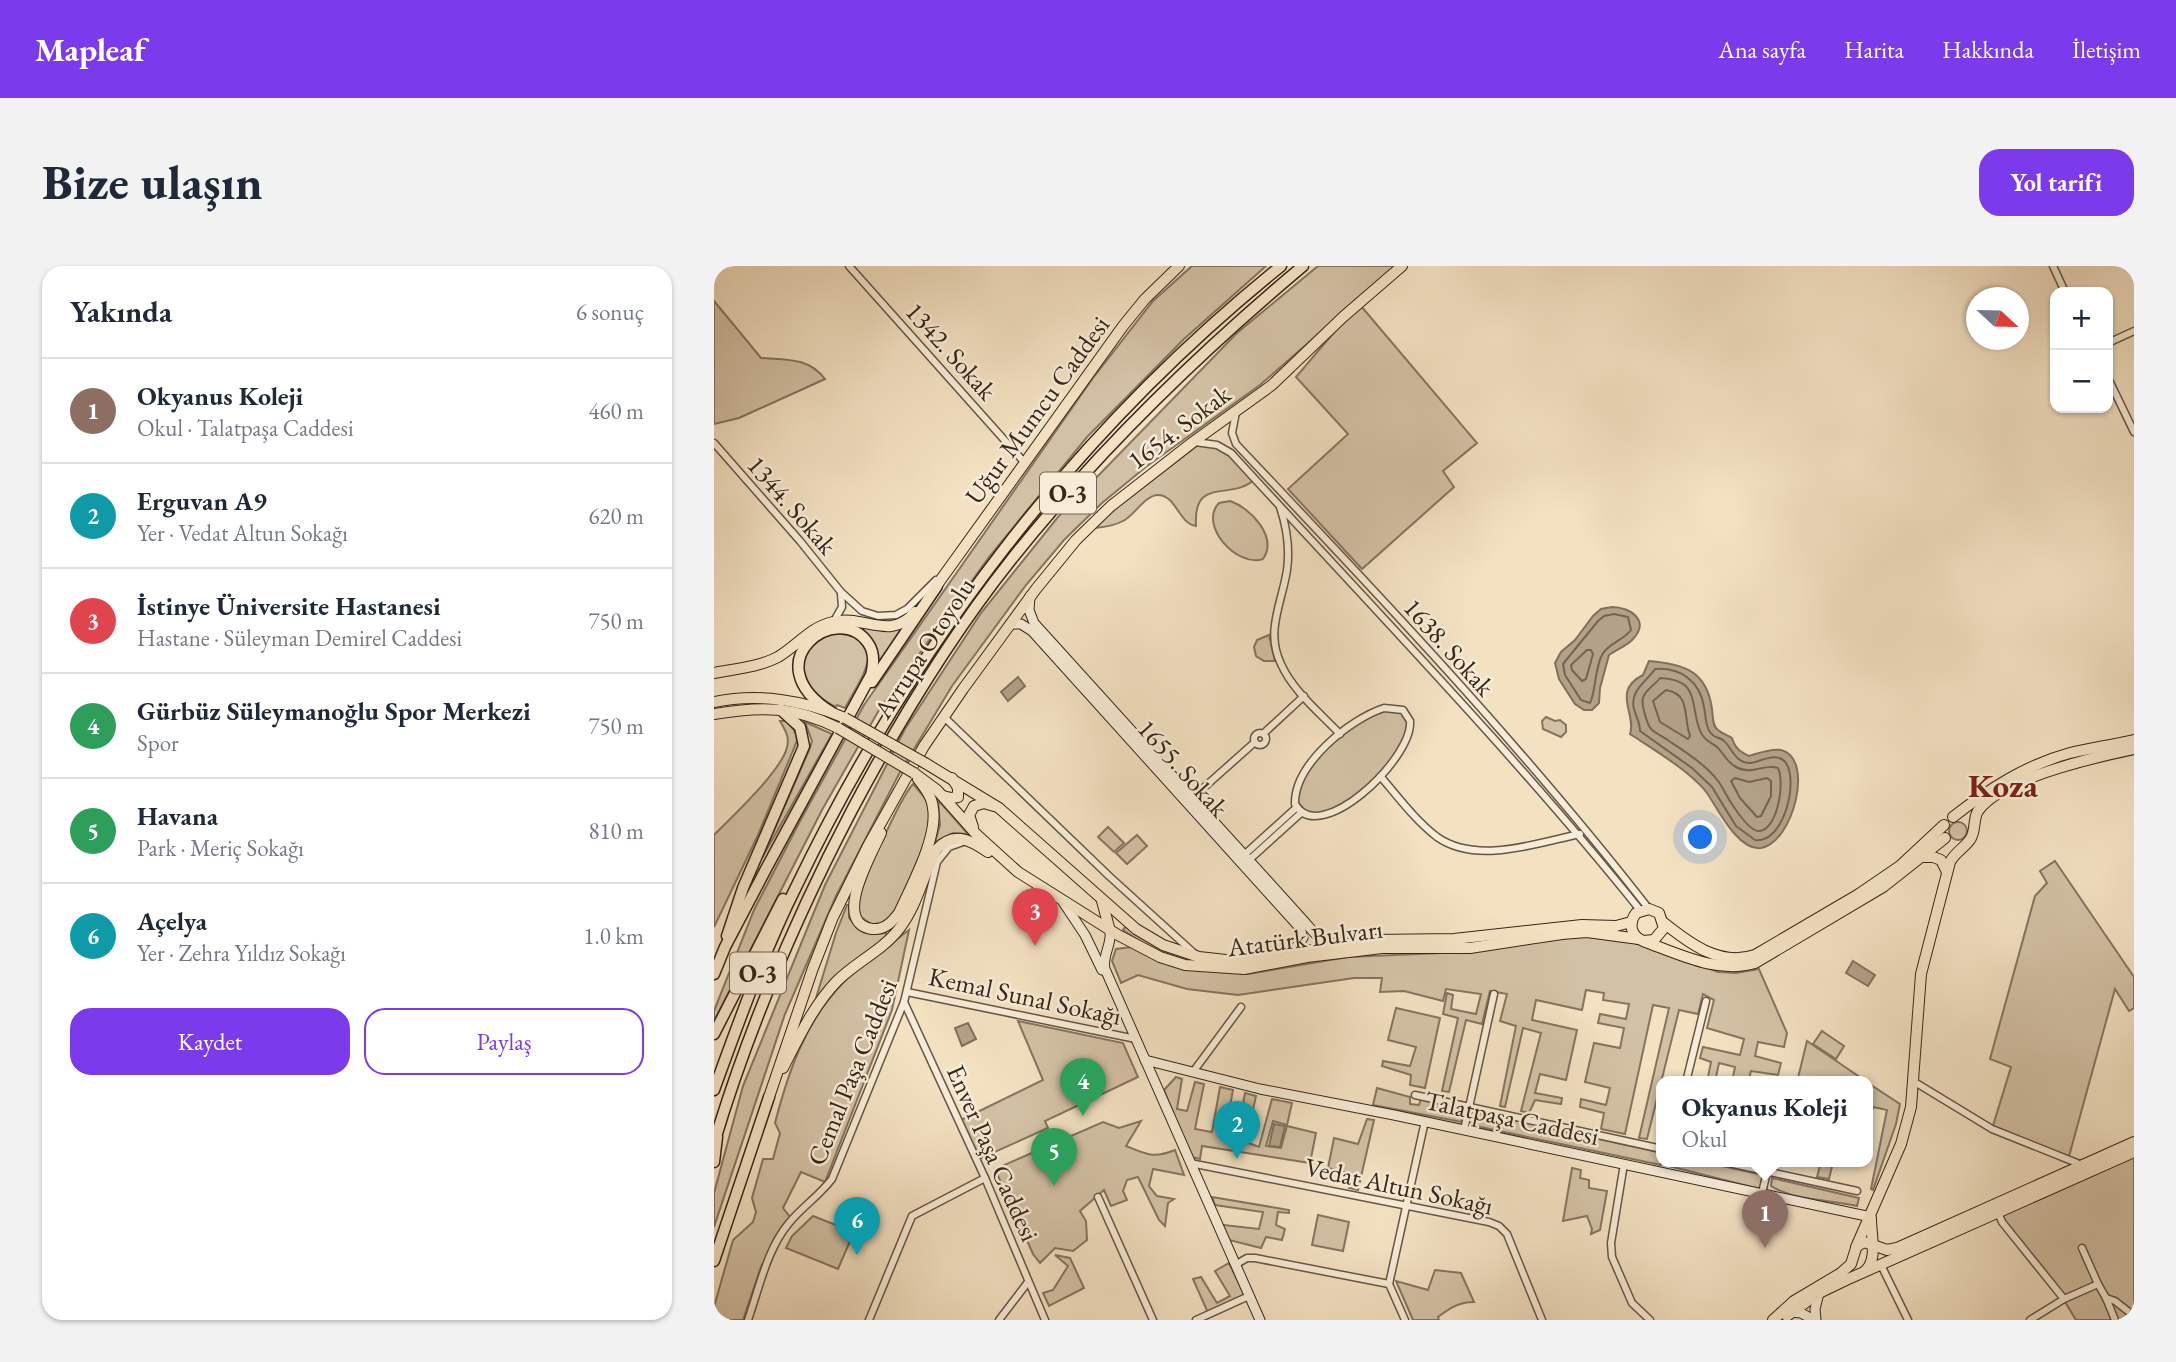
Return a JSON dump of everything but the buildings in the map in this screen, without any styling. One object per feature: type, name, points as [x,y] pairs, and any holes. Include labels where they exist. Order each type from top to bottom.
[{"type":"highway","name":"Avrupa Otoyolu","points":[[714,1090],[761,965],[809,859],[849,785],[935,640],[1006,545],[1073,466],[1149,386],[1220,318],[1281,266]]},
{"type":"highway","name":"Avrupa Otoyolu","points":[[714,1143],[758,1012],[807,897],[879,760],[950,642],[1019,551],[1126,428],[1213,343],[1303,266]]},
{"type":"highway","points":[[849,714],[937,586]]},
{"type":"highway","points":[[714,974],[725,947],[767,867],[871,675],[873,653],[860,634],[838,628],[823,632],[810,641],[798,664],[805,691],[831,712]]},
{"type":"highway","points":[[725,947],[736,904],[804,746],[800,727],[780,709]]},
{"type":"highway","points":[[714,1034],[779,906],[809,859]]},
{"type":"highway","points":[[714,1261],[769,1097]]},
{"type":"highway","points":[[714,1162],[718,1130]]},
{"type":"main road","name":"Uğur Mumcu Caddesi","points":[[834,621],[881,626],[897,625],[909,618],[937,586],[1123,326],[1145,299],[1179,266]]},
{"type":"main road","name":"1654. Sokak","points":[[909,775],[944,717],[1010,624],[1066,551],[1090,525],[1128,492],[1272,386],[1343,317],[1402,266]]},
{"type":"main road","points":[[714,673],[775,659],[818,627],[834,621]]},
{"type":"main road","points":[[714,702],[727,699],[778,699],[849,714]]},
{"type":"main road","name":"Atatürk Bulvarı","points":[[714,714],[735,710],[780,709],[809,715],[838,728],[943,796],[975,838],[1018,872],[1110,931],[1176,962],[1199,967],[1244,970],[1335,944],[1371,940],[1454,939],[1569,926],[1616,926],[1631,922]]},
{"type":"main road","name":"Atatürk Bulvarı","points":[[849,714],[999,808],[1101,901],[1136,929],[1175,950],[1199,957],[1242,960],[1382,948],[1470,948],[1587,932],[1641,940],[1712,965],[1739,967],[1755,963],[1783,948],[1883,887],[1946,839]]},
{"type":"main road","points":[[1664,923],[1662,933],[1654,940],[1641,940],[1632,932],[1631,922],[1645,909],[1659,913],[1664,923],[1705,951],[1727,957],[1749,957],[1770,948],[1869,887],[1905,862],[1953,817],[2009,778],[2134,740]]},
{"type":"main road","points":[[1773,1320],[1794,1301],[1841,1273],[1851,1263],[1855,1248],[1903,1140],[1913,1081],[1922,969],[1947,873],[1953,857],[1973,832],[1979,810],[2002,793],[2073,758],[2134,749]]},
{"type":"main road","points":[[909,775],[932,801],[934,823],[899,914],[892,923],[872,929],[854,915],[852,907],[909,775]]},
{"type":"main road","points":[[769,1097],[813,968],[834,917],[868,846],[909,775]]},
{"type":"main road","points":[[943,796],[958,797],[958,788],[951,777]]},
{"type":"main road","points":[[769,1097],[818,1004],[836,982],[898,930],[911,910],[936,850],[942,843],[954,838],[975,838],[970,820],[970,811],[974,806],[984,803],[999,808]]},
{"type":"main road","points":[[1953,817],[1966,818],[1972,825],[1973,832]]},
{"type":"main road","points":[[1944,825],[1950,852],[1947,873]]},
{"type":"main road","points":[[1946,839],[1958,846],[1966,844]]},
{"type":"main road","points":[[1923,856],[1942,861],[1947,873]]},
{"type":"main road","points":[[1101,901],[1110,931]]},
{"type":"main road","points":[[1787,1316],[1819,1293],[2134,1142]]},
{"type":"main road","points":[[1855,1248],[1863,1242],[1887,1250],[1897,1248],[2134,1152]]},
{"type":"main road","points":[[1865,1272],[1872,1261],[1871,1217]]},
{"type":"main road","points":[[1851,1263],[1857,1270],[1865,1272]]},
{"type":"street","name":"1342. Sokak","points":[[849,266],[1024,462]]},
{"type":"street","points":[[2053,266],[2064,287]]},
{"type":"street","points":[[2113,342],[2134,331]]},
{"type":"street","points":[[2113,388],[2134,432]]},
{"type":"street","name":"1638. Sokak","points":[[1237,410],[1232,433],[1236,444],[1451,676],[1589,831],[1645,909]]},
{"type":"street","name":"1638. Sokak","points":[[1194,442],[1212,444],[1228,450],[1440,678],[1645,909]]},
{"type":"street","name":"1344. Sokak","points":[[714,443],[841,592],[852,604],[870,615],[887,617],[907,609],[948,569]]},
{"type":"street","points":[[1279,505],[1286,527],[1289,552],[1275,621],[1275,644],[1283,669],[1340,734]]},
{"type":"street","name":"1344. Sokak","points":[[834,621],[842,607],[841,592]]},
{"type":"street","name":"1655. Sokak","points":[[1031,596],[1029,610],[1034,623],[1190,801]]},
{"type":"street","name":"1655. Sokak","points":[[1010,624],[1021,624],[1032,631],[1244,860],[1306,923],[1315,936]]},
{"type":"street","points":[[1190,801],[1255,742],[1259,745],[1264,743],[1266,737],[1263,734],[1304,696]]},
{"type":"street","points":[[1384,708],[1396,708],[1406,713],[1410,726],[1407,742],[1381,777],[1360,796],[1339,808],[1315,815],[1299,810],[1296,793],[1304,776],[1318,755],[1340,734],[1363,717],[1384,708]]},
{"type":"street","points":[[944,717],[1199,957]]},
{"type":"street","points":[[1381,777],[1433,834],[1467,849],[1489,851],[1589,831]]},
{"type":"street","points":[[1244,860],[1299,810]]},
{"type":"street","name":"Cemal Paşa Caddesi","points":[[748,1320],[768,1262],[780,1237],[789,1223],[822,1193],[832,1179],[904,1002],[937,862],[943,852],[954,845],[975,838]]},
{"type":"street","name":"1655. Sokak","points":[[1244,860],[1303,932],[1301,942],[1291,954]]},
{"type":"street","points":[[1063,902],[1085,934],[1136,1039]]},
{"type":"street","points":[[1156,941],[1164,936],[1166,927]]},
{"type":"street","points":[[1110,931],[1109,947],[1104,959],[1105,969],[1260,1320]]},
{"type":"street","points":[[1175,936],[1176,962]]},
{"type":"street","points":[[1310,953],[1315,936],[1324,942],[1335,944]]},
{"type":"street","points":[[1109,947],[1118,942],[1134,944]]},
{"type":"street","name":"Kemal Sunal Sokağı","points":[[907,992],[1136,1039]]},
{"type":"street","points":[[1464,1130],[1494,994]]},
{"type":"street","points":[[1687,1076],[1706,1000]]},
{"type":"street","name":"Enver Paşa Caddesi","points":[[904,1002],[985,1178],[1045,1320]]},
{"type":"street","points":[[1193,1072],[1241,1007]]},
{"type":"street","name":"Talatpaşa Caddesi","points":[[1145,1060],[1260,1089],[1425,1121],[1871,1217]]},
{"type":"street","points":[[1913,1081],[1992,1129],[2082,1165]]},
{"type":"street","points":[[1415,1095],[1656,1148]]},
{"type":"street","points":[[1405,1320],[1389,1284],[1425,1121]]},
{"type":"street","name":"Vedat Altun Sokağı","points":[[1190,1163],[1499,1226],[1507,1234],[1542,1320]]},
{"type":"street","points":[[1624,1164],[1611,1243],[1612,1256],[1632,1303],[1650,1320]]},
{"type":"street","points":[[1664,1172],[1665,1167]]},
{"type":"street","points":[[1746,1167],[1857,1191]]},
{"type":"street","points":[[1762,1194],[1768,1172]]},
{"type":"street","points":[[869,1320],[912,1216],[985,1178]]},
{"type":"street","points":[[1098,1198],[1153,1320]]},
{"type":"street","points":[[1996,1209],[2064,1299]]},
{"type":"street","points":[[2082,1248],[2115,1320]]},
{"type":"street","points":[[1235,1265],[1247,1258],[1255,1258],[1389,1284]]},
{"type":"street","points":[[1881,1265],[1908,1320]]},
{"type":"street","points":[[999,1320],[1028,1282]]},
{"type":"street","points":[[2030,1320],[2064,1299],[2098,1284]]},
{"type":"street","points":[[1787,1316],[1801,1313],[1815,1320],[1819,1293]]},
{"type":"street","points":[[1196,1320],[1249,1296]]},
{"type":"street","points":[[2106,1298],[2115,1301],[2134,1316]]},
{"type":"shaded area","points":[[1192,266],[1266,266],[1184,339],[1087,437],[989,557],[879,710],[822,810],[714,1021],[714,1011],[754,910],[864,705],[1093,378],[1153,301]]},
{"type":"shaded area","points":[[1318,266],[1396,266],[1260,385],[1147,466],[1102,503],[1064,540],[1026,585],[952,686],[899,774],[836,896],[785,1014],[714,1227],[714,1193],[743,1086],[825,885],[905,729],[981,613],[1058,517],[1237,333]]},
{"type":"shaded area","points":[[714,301],[761,358],[804,363],[825,379],[739,418],[714,424]]},
{"type":"shaded area","points":[[1361,306],[1477,443],[1443,471],[1454,487],[1362,569],[1288,489],[1348,434],[1296,377],[1342,323]]},
{"type":"shaded area","points":[[1202,442],[1224,448],[1255,479],[1245,486],[1207,495],[1201,500],[1197,510],[1196,526],[1185,520],[1169,500],[1158,495],[1149,498],[1123,521],[1095,528],[1106,516]]},
{"type":"shaded area","points":[[1230,501],[1246,510],[1260,524],[1267,542],[1263,559],[1242,557],[1223,543],[1217,533],[1213,522],[1214,512],[1219,503]]},
{"type":"shaded area","points":[[853,627],[902,628],[881,660],[877,659]]},
{"type":"shaded area","points":[[833,633],[851,636],[863,642],[868,650],[868,660],[859,684],[845,708],[836,707],[813,691],[803,670],[809,650]]},
{"type":"shaded area","points":[[1269,635],[1275,661],[1264,661],[1256,656],[1254,647],[1257,640]]},
{"type":"shaded area","points":[[1377,710],[1406,713],[1409,733],[1381,777],[1334,811],[1309,815],[1295,799],[1309,769],[1328,747]]},
{"type":"shaded area","points":[[1546,717],[1560,720],[1566,725],[1566,732],[1561,737],[1543,729],[1542,721]]},
{"type":"shaded area","points":[[780,721],[786,721],[790,725],[797,741],[758,835],[714,927],[714,835],[756,792],[783,756],[788,740]]},
{"type":"shaded area","points":[[805,722],[832,734],[762,858],[810,748],[812,741]]},
{"type":"shaded area","points":[[913,784],[929,807],[928,831],[896,912],[890,920],[874,926],[861,917],[858,906],[860,896],[881,844]]},
{"type":"shaded area","points":[[938,800],[968,834],[953,833],[935,842],[940,825]]},
{"type":"shaded area","points":[[1958,822],[1964,825],[1967,831],[1964,837],[1958,840],[1952,837],[1949,831],[1952,825]]},
{"type":"shaded area","points":[[1108,827],[1124,843],[1114,852],[1098,837]]},
{"type":"shaded area","points":[[1137,835],[1147,846],[1127,864],[1116,853]]},
{"type":"shaded area","points":[[2055,861],[2134,977],[2134,1008],[2129,1011],[2115,989],[2068,1160],[1992,1129],[2011,1067],[1990,1059],[2035,896],[2047,883],[2040,871]]},
{"type":"shaded area","points":[[847,905],[849,918],[857,926],[870,933],[886,933],[887,936],[816,998],[836,933]]},
{"type":"shaded area","points":[[1125,927],[1166,951],[1204,962],[1186,962],[1163,953],[1123,930]]},
{"type":"shaded area","points":[[909,930],[892,1010],[825,1182],[801,1172],[783,1208],[790,1217],[761,1267],[743,1320],[714,1320],[714,1307],[733,1240],[753,1222],[756,1212],[752,1198],[763,1159],[773,1159],[780,1133],[775,1123],[780,1104],[808,1031],[842,984]]},
{"type":"shaded area","points":[[1572,936],[1611,936],[1718,972],[1736,973],[1759,969],[1787,1033],[1784,1047],[1758,1042],[1755,1056],[1781,1063],[1778,1075],[1751,1071],[1750,1076],[1733,1076],[1735,1067],[1719,1063],[1716,1076],[1708,1076],[1711,1062],[1700,1058],[1703,1047],[1740,1055],[1744,1039],[1707,1028],[1714,1000],[1703,994],[1698,1014],[1679,1010],[1663,1076],[1656,1076],[1656,1103],[1647,1139],[1639,1138],[1669,1008],[1653,1005],[1625,1134],[1601,1129],[1604,1113],[1580,1107],[1581,1099],[1606,1105],[1610,1088],[1585,1082],[1594,1043],[1620,1048],[1624,1028],[1598,1023],[1600,1014],[1626,1019],[1629,1004],[1603,1000],[1604,993],[1586,990],[1582,1010],[1536,1000],[1532,1020],[1577,1030],[1566,1080],[1540,1074],[1535,1093],[1562,1098],[1561,1104],[1535,1100],[1529,1113],[1521,1111],[1541,1033],[1523,1028],[1505,1107],[1500,1106],[1516,1026],[1500,1021],[1507,994],[1490,991],[1482,1024],[1466,1020],[1449,1092],[1442,1091],[1458,1018],[1443,1014],[1447,993],[1453,995],[1451,1009],[1476,1014],[1481,994],[1446,989],[1443,1001],[1404,991],[1380,992],[1382,978],[1354,978],[1238,995],[1187,989],[1138,975],[1121,983],[1112,961],[1116,949],[1132,947],[1193,970],[1248,974],[1348,957],[1465,952]]},
{"type":"shaded area","points":[[1396,1008],[1440,1018],[1425,1088],[1410,1085],[1411,1075],[1382,1066],[1383,1061],[1410,1066],[1416,1047],[1388,1040]]},
{"type":"shaded area","points":[[1018,1021],[1123,1043],[1138,1077],[1045,1121],[1048,1128],[977,1160],[959,1121],[1043,1080]]},
{"type":"shaded area","points":[[1822,1031],[1844,1046],[1836,1059],[1813,1044]]},
{"type":"shaded area","points":[[1807,1041],[1858,1076],[1798,1076]]},
{"type":"shaded area","points":[[1176,1077],[1182,1079],[1177,1109],[1187,1111],[1195,1082],[1204,1084],[1195,1129],[1212,1132],[1220,1087],[1233,1090],[1224,1139],[1236,1140],[1245,1093],[1256,1096],[1246,1142],[1259,1147],[1272,1099],[1292,1103],[1287,1125],[1273,1121],[1266,1146],[1281,1148],[1287,1126],[1316,1133],[1310,1163],[1202,1146],[1200,1159],[1191,1157],[1164,1090]]},
{"type":"shaded area","points":[[1873,1086],[1900,1104],[1896,1124],[1873,1190],[1871,1189],[1887,1110],[1873,1107]]},
{"type":"shaded area","points":[[1377,1088],[1410,1097],[1410,1104],[1419,1105],[1421,1099],[1464,1109],[1462,1122],[1373,1105]]},
{"type":"shaded area","points":[[1475,1113],[1656,1152],[1656,1164],[1471,1125]]},
{"type":"shaded area","points":[[1367,1119],[1374,1120],[1358,1190],[1349,1188],[1352,1174],[1328,1168],[1334,1138],[1358,1144]]},
{"type":"shaded area","points":[[1141,1121],[1126,1146],[1150,1154],[1175,1150],[1184,1175],[1153,1169],[1149,1186],[1157,1196],[1174,1199],[1168,1203],[1165,1226],[1159,1220],[1138,1177],[1127,1180],[1123,1191],[1127,1200],[1111,1206],[1104,1190],[1080,1211],[1086,1221],[1087,1240],[1073,1251],[1055,1248],[1040,1263],[1033,1254],[995,1169],[1103,1122],[1119,1128]]},
{"type":"shaded area","points":[[2134,1152],[2134,1320],[2076,1320],[2062,1297],[1998,1214]]},
{"type":"shaded area","points":[[1673,1167],[1727,1167],[1763,1175],[1760,1189]]},
{"type":"shaded area","points":[[1820,1167],[1832,1167],[1829,1179],[1817,1177]]},
{"type":"shaded area","points":[[1572,1168],[1581,1170],[1580,1178],[1589,1180],[1589,1188],[1607,1191],[1600,1230],[1591,1234],[1587,1216],[1563,1221]]},
{"type":"shaded area","points":[[1772,1178],[1859,1198],[1857,1206],[1780,1191],[1771,1186]]},
{"type":"shaded area","points":[[1212,1197],[1289,1210],[1289,1213],[1278,1212],[1276,1225],[1285,1229],[1282,1240],[1266,1237],[1261,1248],[1229,1240],[1223,1225],[1259,1229],[1263,1212],[1215,1205]]},
{"type":"shaded area","points":[[1318,1215],[1349,1222],[1343,1251],[1312,1245]]},
{"type":"shaded area","points":[[813,1216],[854,1232],[838,1269],[786,1248],[792,1236]]},
{"type":"shaded area","points":[[1055,1255],[1070,1258],[1084,1288],[1049,1306],[1043,1293],[1053,1290],[1068,1266]]},
{"type":"shaded area","points":[[1229,1263],[1245,1296],[1208,1313],[1193,1279],[1201,1277],[1217,1303],[1230,1296],[1215,1271]]},
{"type":"shaded area","points":[[1435,1270],[1461,1273],[1474,1302],[1455,1306],[1438,1317],[1439,1320],[1413,1320],[1396,1281],[1428,1290]]},
{"type":"water","points":[[1612,607],[1631,612],[1640,626],[1631,641],[1609,655],[1599,703],[1592,710],[1584,710],[1575,704],[1559,679],[1555,663],[1561,652],[1575,640],[1593,616],[1601,609]]},
{"type":"water","points":[[1649,661],[1683,667],[1699,678],[1709,696],[1715,726],[1732,738],[1743,753],[1749,756],[1781,750],[1791,756],[1797,768],[1796,800],[1782,832],[1772,843],[1761,848],[1744,843],[1729,828],[1698,783],[1674,763],[1630,734],[1628,688],[1643,675]]},
{"type":"water","points":[[1018,677],[1025,686],[1008,701],[1001,692]]},
{"type":"water","points":[[1853,961],[1875,975],[1868,986],[1846,973]]},
{"type":"water","points":[[968,1023],[976,1039],[962,1046],[955,1028]]},
{"type":"water","points":[[1274,1124],[1285,1126],[1280,1147],[1269,1146]]},
{"type":"place","name":"İstinye Üniversite Hastanesi","points":[[1035,946]]},
{"type":"place","name":"Gürbüz Süleymanoğlu Spor Merkezi","points":[[1083,1116]]},
{"type":"place","name":"Erguvan A9","points":[[1237,1159]]},
{"type":"place","name":"Havana","points":[[1054,1186]]},
{"type":"place","name":"Okyanus Koleji","points":[[1765,1248]]},
{"type":"place","name":"Açelya","points":[[857,1255]]},
{"type":"district","name":"Koza","points":[[2003,785]]}]
